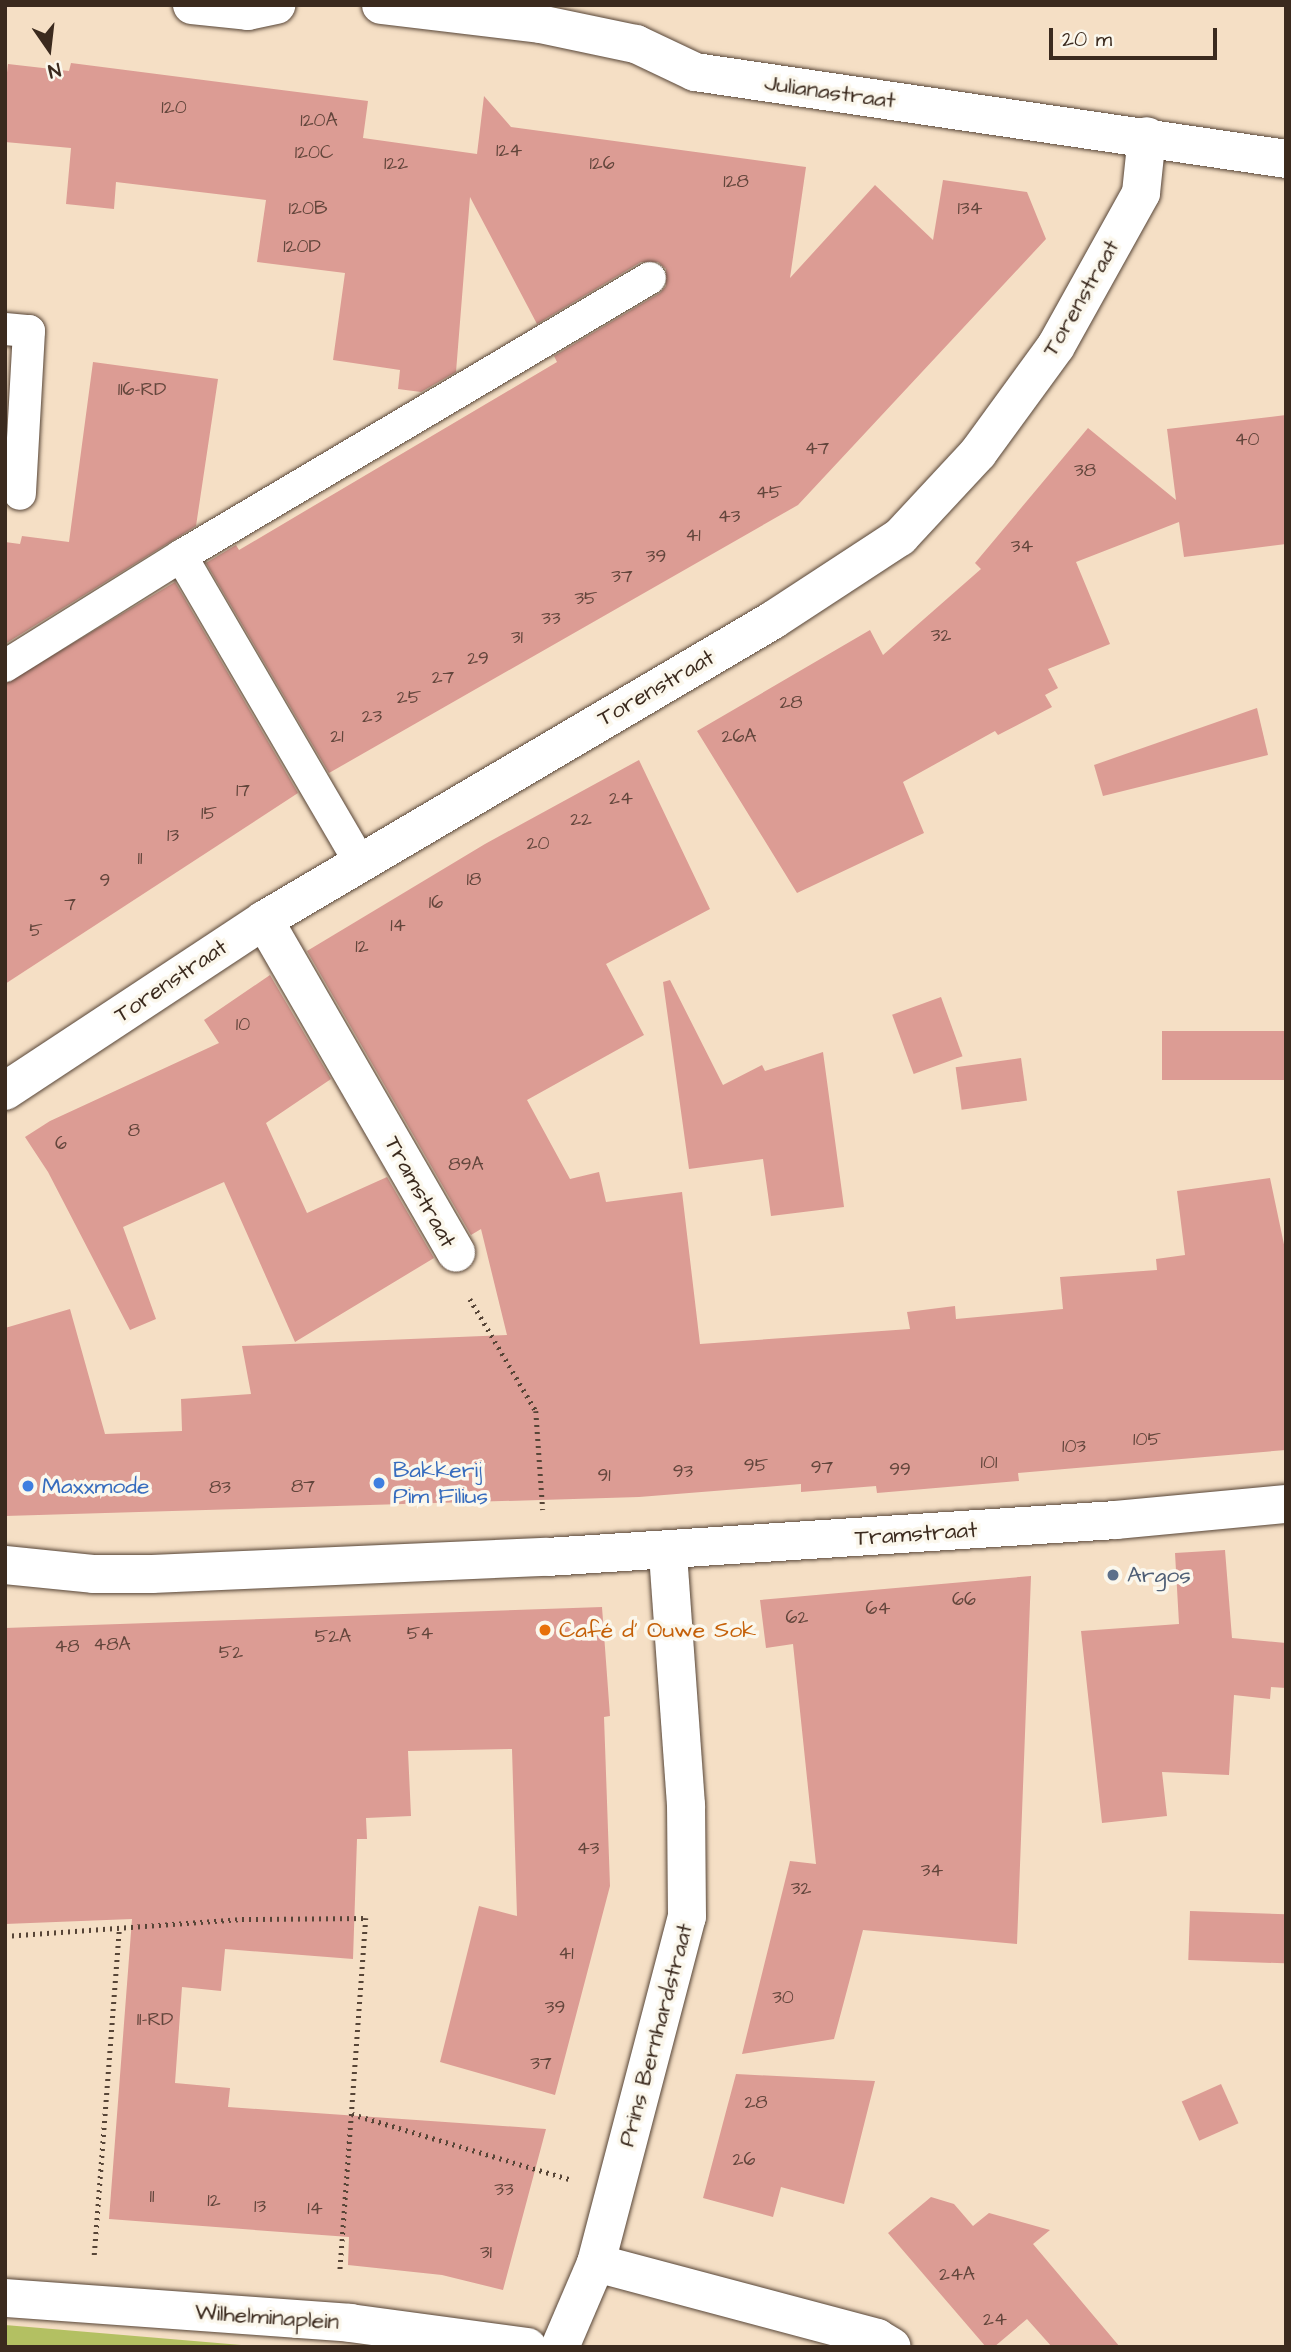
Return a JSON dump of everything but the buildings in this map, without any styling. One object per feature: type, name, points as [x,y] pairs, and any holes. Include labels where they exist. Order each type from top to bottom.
[{"type":"street","points":[[192,5],[248,11],[276,5]]},
{"type":"street","name":"Julianastraat","points":[[381,5],[541,15],[636,44],[695,72],[1147,136],[1286,159]]},
{"type":"street","name":"Torenstraat","points":[[5,1091],[264,919],[773,620],[900,537],[978,453],[1056,346],[1141,193],[1147,136]]},
{"type":"street","name":"Tramstraat","points":[[264,919],[456,1253]]},
{"type":"street","name":"Tramstraat","points":[[5,1565],[93,1574],[152,1574],[547,1557],[668,1551],[1286,1504]]},
{"type":"street","name":"Prins Bernhardstraat","points":[[559,2347],[596,2263],[687,1917],[686,1805],[668,1551]]},
{"type":"street","points":[[596,2263],[877,2338],[892,2347]]},
{"type":"street","name":"Wilhelminaplein","points":[[5,2298],[336,2322],[527,2347]]},
{"type":"lane","points":[[5,666],[181,556],[650,278]]},
{"type":"lane","points":[[5,329],[29,331],[20,494]]},
{"type":"lane","points":[[181,556],[359,861]]},
{"type":"path","name":"Tramstraat","points":[[456,1253],[455,1272],[536,1411],[547,1557]]},
{"type":"path","points":[[5,1936],[243,1919],[366,1918],[336,2322]]},
{"type":"path","points":[[90,2305],[119,1928]]},
{"type":"path","points":[[352,2114],[615,2192]]},
{"type":"green space","points":[[5,2325],[266,2347],[5,2347]]},
{"type":"place","name":"Bakkerij Pim Filius","points":[[379,1483]]},
{"type":"place","name":"Maxxmode","points":[[28,1486]]},
{"type":"place","name":"Argos","points":[[1113,1575]]},
{"type":"place","name":"Café d' Ouwe Sok","points":[[545,1630]]}]
